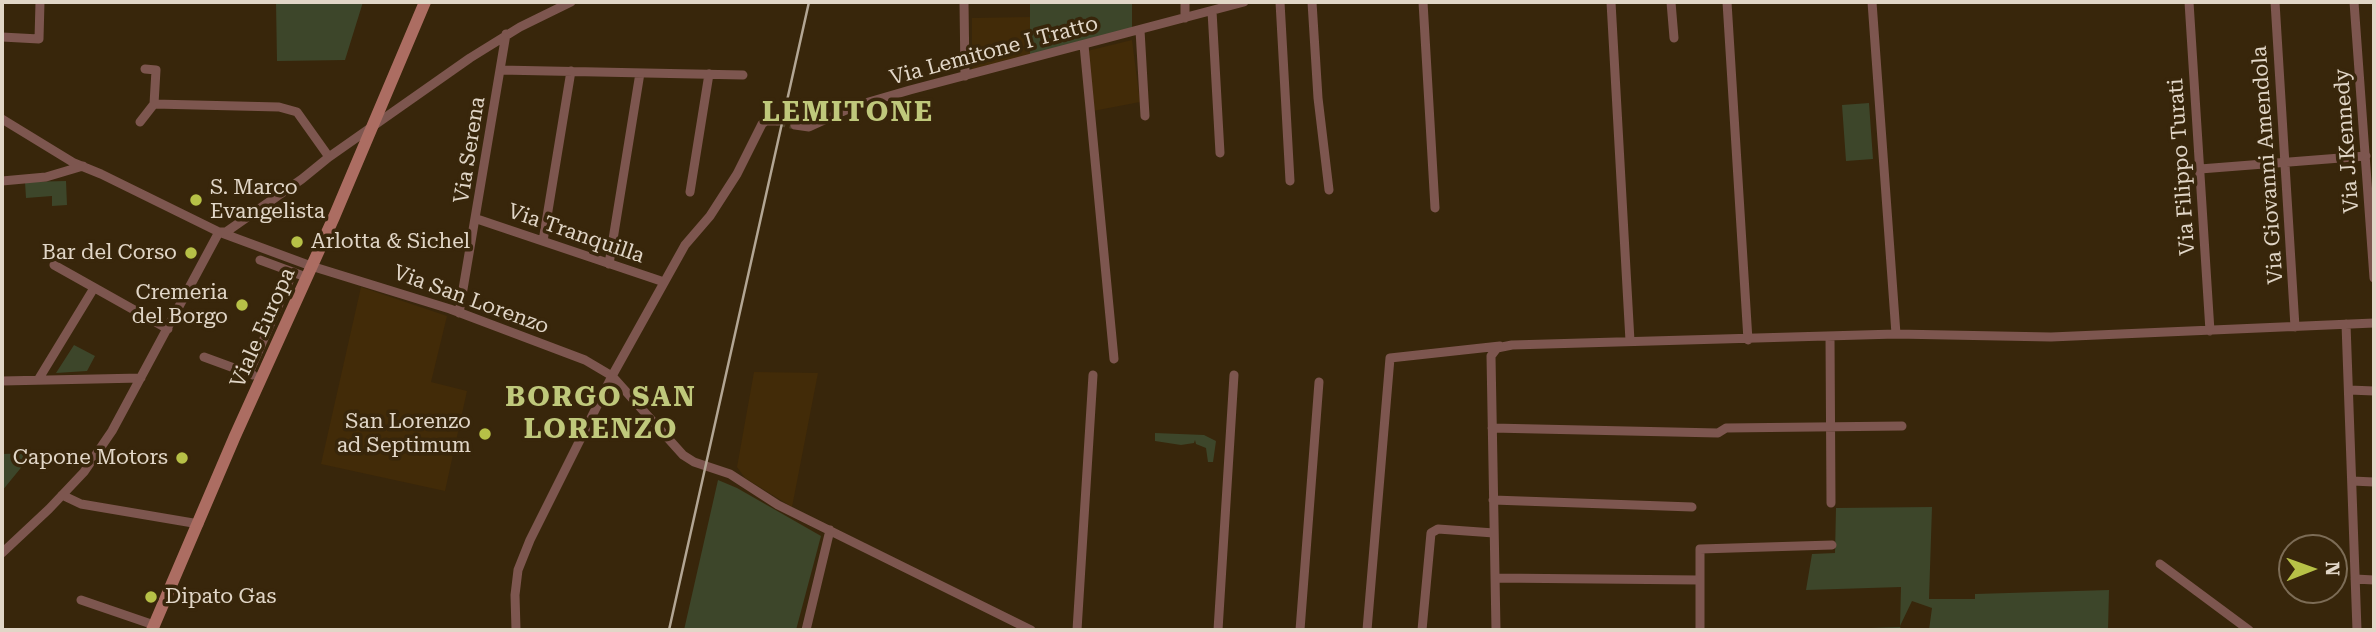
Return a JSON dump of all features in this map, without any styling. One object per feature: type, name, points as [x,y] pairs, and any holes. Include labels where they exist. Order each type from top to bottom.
[{"type":"main road","name":"Viale Europa","points":[[153,628],[199,524],[255,376],[309,272],[425,2]]},
{"type":"street","points":[[2,37],[39,39],[40,2]]},
{"type":"street","points":[[2,552],[84,472],[112,430],[219,232],[226,232],[506,34],[571,2]]},
{"type":"street","points":[[964,2],[965,76]]},
{"type":"street","points":[[1185,2],[1185,18]]},
{"type":"street","name":"Via Lemitone I Tratto","points":[[795,125],[809,127],[855,106],[1244,2]]},
{"type":"street","points":[[1280,2],[1290,181]]},
{"type":"street","points":[[1312,2],[1318,97],[1329,190]]},
{"type":"street","points":[[1423,2],[1435,208]]},
{"type":"street","points":[[1611,2],[1630,341]]},
{"type":"street","points":[[1671,2],[1674,37]]},
{"type":"street","points":[[1727,2],[1748,340]]},
{"type":"street","points":[[1872,2],[1896,334]]},
{"type":"street","name":"Via Filippo Turati","points":[[2189,2],[2210,331]]},
{"type":"street","name":"Via Giovanni Amendola","points":[[2275,2],[2295,327]]},
{"type":"street","name":"Via J.Kennedy","points":[[2354,2],[2374,278]]},
{"type":"street","points":[[1212,11],[1220,153]]},
{"type":"street","points":[[1140,30],[1145,116]]},
{"type":"street","name":"Via Serena","points":[[459,313],[477,219],[506,34]]},
{"type":"street","points":[[1084,45],[1114,359]]},
{"type":"street","points":[[140,121],[154,103],[156,70],[145,69]]},
{"type":"street","points":[[500,70],[743,75]]},
{"type":"street","points":[[543,241],[571,71]]},
{"type":"street","points":[[609,264],[640,73]]},
{"type":"street","points":[[690,192],[709,74]]},
{"type":"street","points":[[154,103],[278,107],[297,112],[330,157]]},
{"type":"street","points":[[2,107],[3,120]]},
{"type":"street","name":"Via San Lorenzo","points":[[3,120],[83,166],[309,272],[361,280],[584,360],[612,376],[683,455],[694,462],[730,474],[778,505],[1031,630]]},
{"type":"street","points":[[516,630],[515,595],[518,570],[530,540],[612,376],[685,246],[710,216],[737,174],[762,124],[776,121]]},
{"type":"street","points":[[2200,169],[2365,156]]},
{"type":"street","points":[[2,181],[60,174],[83,166]]},
{"type":"street","name":"Via Tranquilla","points":[[477,219],[664,282]]},
{"type":"street","points":[[260,260],[293,272],[309,272]]},
{"type":"street","points":[[54,265],[168,329]]},
{"type":"street","points":[[204,357],[255,376],[293,272]]},
{"type":"street","points":[[38,380],[94,288]]},
{"type":"street","points":[[1367,630],[1390,358],[1512,345],[1896,334],[2051,337],[2374,323]]},
{"type":"street","points":[[2346,324],[2357,630]]},
{"type":"street","points":[[1830,336],[1831,503]]},
{"type":"street","points":[[1496,630],[1491,356],[1497,348],[1512,345]]},
{"type":"street","points":[[1077,630],[1093,375]]},
{"type":"street","points":[[1218,630],[1234,375]]},
{"type":"street","points":[[2,381],[141,378]]},
{"type":"street","points":[[1300,630],[1319,382]]},
{"type":"street","points":[[2348,390],[2374,391]]},
{"type":"street","points":[[1492,428],[1718,433],[1726,428],[1902,426]]},
{"type":"street","points":[[2352,481],[2374,482]]},
{"type":"street","points":[[62,495],[81,504],[199,524]]},
{"type":"street","points":[[1493,500],[1692,507]]},
{"type":"street","points":[[1422,630],[1431,533],[1438,529],[1494,533]]},
{"type":"street","points":[[806,630],[830,530]]},
{"type":"street","points":[[1700,630],[1700,549],[1832,545]]},
{"type":"street","points":[[2160,564],[2249,630]]},
{"type":"street","points":[[1495,578],[1699,580]]},
{"type":"street","points":[[2355,579],[2374,580]]},
{"type":"street","points":[[81,600],[153,628]]},
{"type":"shaded area","points":[[1030,17],[1030,55],[972,70],[972,18]]},
{"type":"shaded area","points":[[1132,40],[1140,102],[1093,111],[1087,51]]},
{"type":"shaded area","points":[[361,287],[447,316],[431,382],[467,391],[445,491],[321,464]]},
{"type":"shaded area","points":[[754,372],[818,373],[792,507],[745,478],[737,467]]},
{"type":"green space","points":[[276,2],[363,2],[345,60],[277,61]]},
{"type":"green space","points":[[1030,2],[1132,2],[1132,29],[1030,55]]},
{"type":"green space","points":[[1869,103],[1873,159],[1846,161],[1842,105]]},
{"type":"green space","points":[[66,181],[67,205],[52,206],[52,196],[26,198],[25,182]]},
{"type":"green space","points":[[74,345],[95,356],[87,371],[56,373]]},
{"type":"green space","points":[[1155,433],[1204,435],[1216,441],[1213,462],[1208,462],[1206,448],[1196,444],[1195,440],[1194,443],[1181,445],[1155,441]]},
{"type":"green space","points":[[33,453],[2,491],[2,454]]},
{"type":"green space","points":[[718,480],[821,536],[796,630],[684,630]]},
{"type":"green space","points":[[1932,507],[1929,599],[1975,599],[1975,594],[2109,590],[2108,630],[1929,630],[1932,608],[1912,601],[1900,626],[1901,587],[1806,590],[1812,554],[1835,553],[1836,508]]},
{"type":"green space","points":[[1900,627],[1901,630],[1813,630]]},
{"type":"tunnel","points":[[777,121],[795,125]]},
{"type":"railway","points":[[669,630],[809,2]]},
{"type":"place","name":"S. Marco Evangelista","points":[[196,200]]},
{"type":"place","name":"Arlotta & Sichel","points":[[297,242]]},
{"type":"place","name":"Bar del Corso","points":[[191,253]]},
{"type":"place","name":"Cremeria del Borgo","points":[[242,305]]},
{"type":"place","name":"San Lorenzo ad Septimum","points":[[485,434]]},
{"type":"place","name":"Capone Motors","points":[[182,458]]},
{"type":"place","name":"Dipato Gas","points":[[151,597]]},
{"type":"district","name":"LEMITONE","points":[[848,113]]},
{"type":"district","name":"BORGO SAN LORENZO","points":[[601,414]]}]
